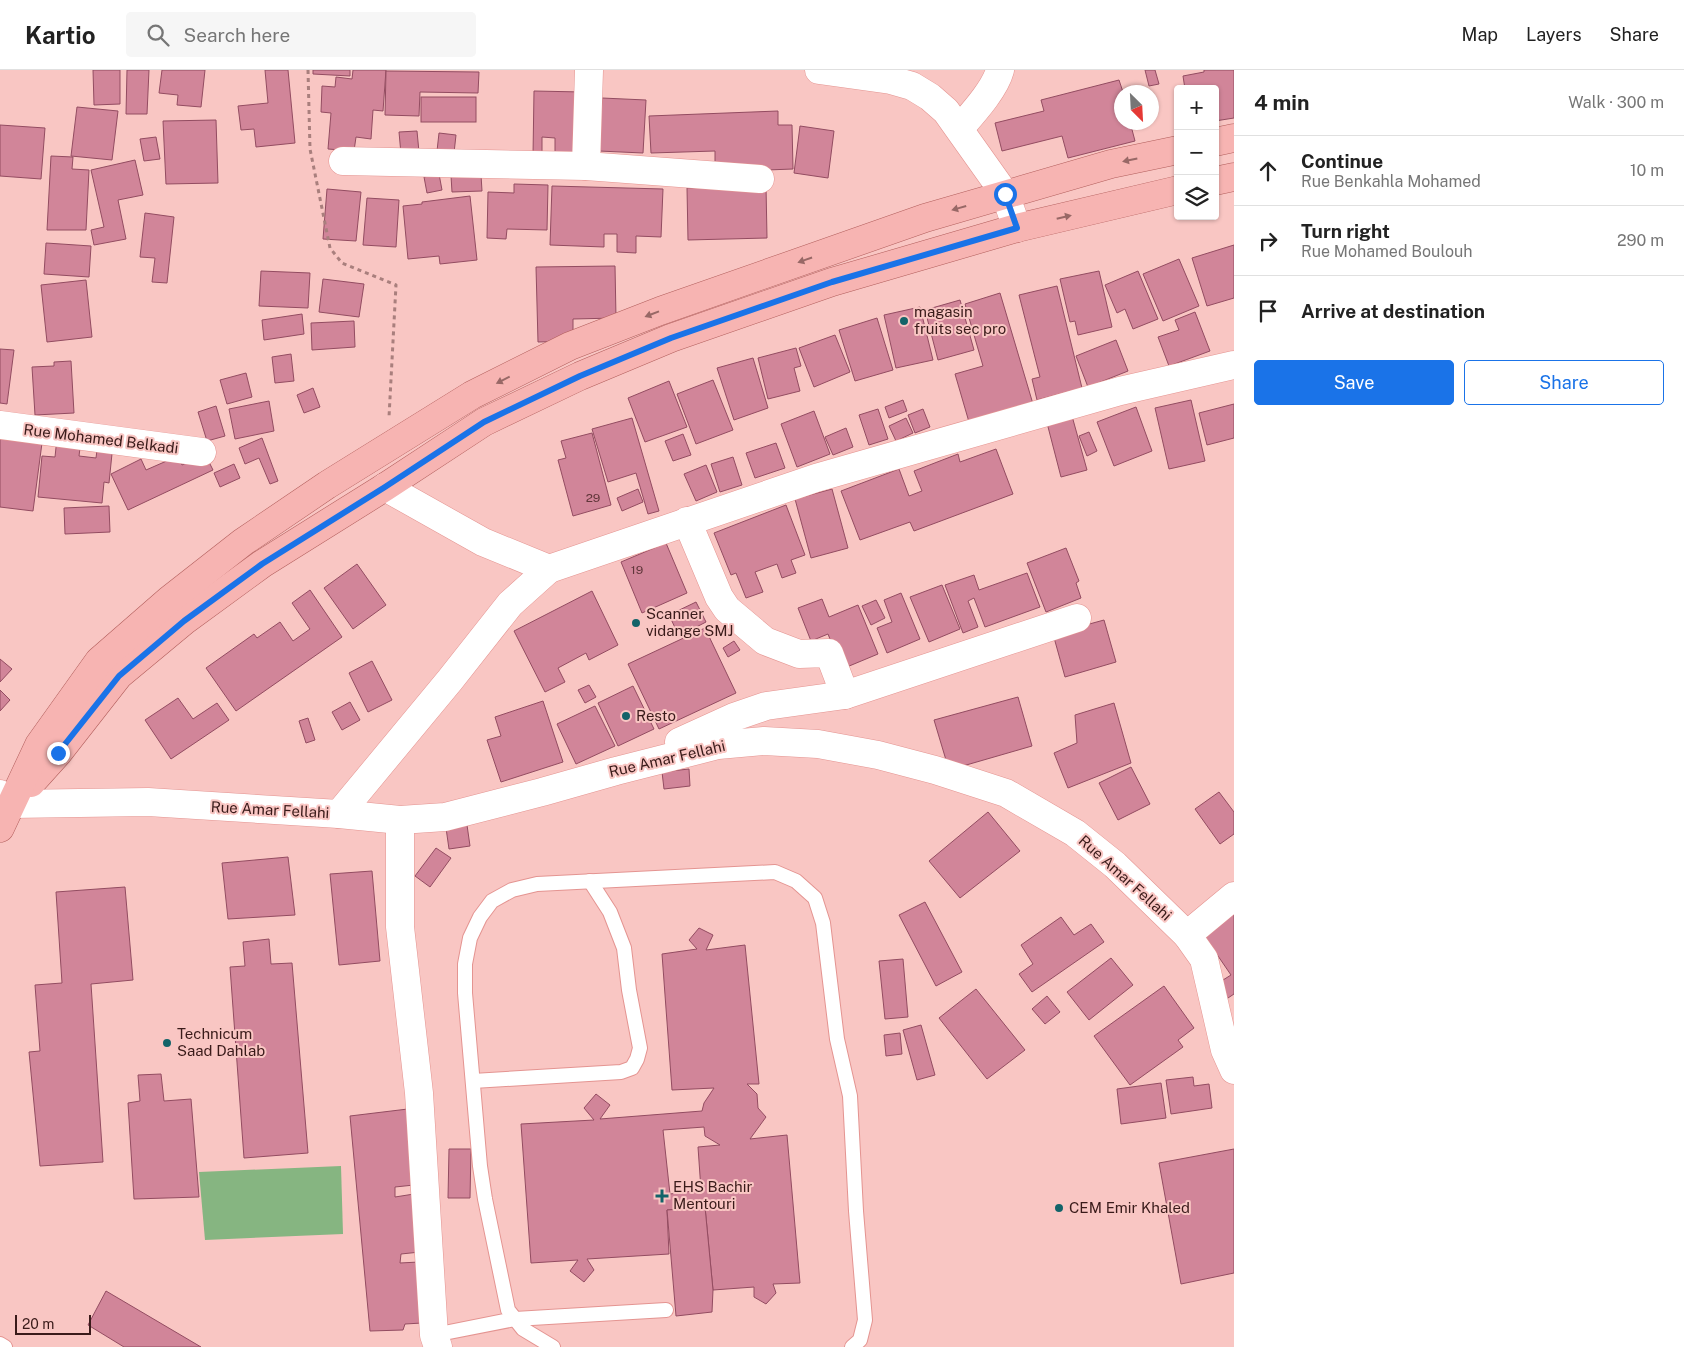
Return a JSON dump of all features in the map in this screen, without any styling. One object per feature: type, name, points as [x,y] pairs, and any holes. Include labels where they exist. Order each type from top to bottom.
[{"type":"main road","points":[[1219,141],[1234,138]]},
{"type":"main road","points":[[0,828],[6,799],[39,745],[99,661],[168,600],[243,542],[387,447],[472,395],[570,346],[660,311],[925,218],[1111,164],[1174,151]]},
{"type":"main road","points":[[1219,180],[1234,177]]},
{"type":"main road","points":[[6,799],[58,753],[119,676],[184,621],[262,564],[484,422],[580,376],[671,338],[832,282],[1017,228],[1174,191]]},
{"type":"street","points":[[586,166],[589,70]]},
{"type":"street","points":[[820,70],[891,80],[912,86],[930,97],[941,106],[960,128],[1005,194],[1017,228]]},
{"type":"street","points":[[960,128],[998,78],[1000,70]]},
{"type":"street","points":[[342,161],[586,166],[760,179]]},
{"type":"street","points":[[339,814],[510,604],[549,568],[816,478],[1120,392],[1234,365]]},
{"type":"street","name":"Rue Mohamed Belkadi","points":[[0,425],[202,452]]},
{"type":"street","points":[[385,487],[483,542],[549,568]]},
{"type":"street","points":[[687,521],[719,597],[727,609],[764,641],[799,654],[828,653],[845,695]]},
{"type":"street","points":[[616,771],[734,717],[766,706],[845,695],[1077,618]]},
{"type":"street","name":"Rue Amar Fellahi","points":[[6,799],[148,802],[339,814],[400,820],[445,817],[718,745],[764,741],[818,744],[878,755],[935,770],[1006,793],[1075,833],[1115,865],[1187,935],[1204,959],[1225,1050],[1234,1070]]},
{"type":"street","points":[[400,820],[400,927],[419,1093],[436,1341]]},
{"type":"street","points":[[1187,935],[1234,896]]},
{"type":"lane","points":[[553,1347],[523,1329],[508,1310],[485,1199],[480,1166],[466,993],[466,964],[470,938],[480,917],[492,901],[512,890],[537,884],[775,872],[796,881],[815,898],[823,923],[837,1039],[850,1096],[856,1211],[865,1320],[860,1340],[852,1347]]},
{"type":"lane","points":[[473,1080],[621,1072],[632,1068],[640,1048],[629,990],[624,948],[610,912],[590,881]]},
{"type":"lane","points":[[436,1341],[515,1320],[666,1310]]},
{"type":"lane","points":[[0,1344],[5,1347]]},
{"type":"path","points":[[308,70],[310,149],[330,248],[342,263],[396,285],[387,447]]},
{"type":"green space","points":[[341,1166],[343,1234],[205,1240],[199,1172]]},
{"type":"building","points":[[93,70],[120,70],[120,104],[94,105]]},
{"type":"building","points":[[127,70],[149,70],[147,114],[126,114]]},
{"type":"building","points":[[162,70],[205,70],[201,107],[177,105],[178,95],[159,93]]},
{"type":"building","points":[[265,70],[288,70],[295,143],[256,147],[254,129],[241,130],[238,106],[268,103]]},
{"type":"building","points":[[313,70],[350,70],[350,76],[313,74]]},
{"type":"building","points":[[353,70],[386,70],[383,111],[373,110],[371,139],[356,137],[354,151],[328,149],[331,113],[321,112],[322,86],[335,87],[336,77],[352,79]]},
{"type":"building","points":[[1145,70],[1155,70],[1159,84],[1149,85]]},
{"type":"building","points":[[1204,70],[1234,70],[1234,118],[1219,120],[1219,85],[1184,85],[1183,76],[1204,72]]},
{"type":"building","points":[[386,71],[479,72],[478,93],[420,92],[419,116],[385,115]]},
{"type":"building","points":[[1119,80],[1121,85],[1114,85],[1114,130],[1132,130],[1135,141],[1068,158],[1062,136],[1002,151],[995,123],[1044,111],[1041,100]]},
{"type":"building","points":[[534,91],[582,92],[581,155],[555,154],[555,138],[542,137],[542,155],[533,155]]},
{"type":"building","points":[[421,97],[476,97],[476,122],[421,122]]},
{"type":"building","points":[[602,98],[646,100],[643,153],[599,151]]},
{"type":"building","points":[[77,107],[118,111],[112,160],[71,156]]},
{"type":"building","points":[[778,111],[778,125],[792,125],[793,169],[715,172],[715,151],[651,153],[649,116]]},
{"type":"building","points":[[216,120],[218,183],[166,184],[163,121]]},
{"type":"building","points":[[0,125],[45,128],[41,179],[0,176]]},
{"type":"building","points":[[800,126],[834,131],[828,178],[794,173]]},
{"type":"building","points":[[417,131],[419,152],[401,154],[399,132]]},
{"type":"building","points":[[439,133],[456,135],[454,153],[437,151]]},
{"type":"building","points":[[156,137],[160,159],[144,161],[140,139]]},
{"type":"building","points":[[51,156],[73,157],[72,169],[89,170],[86,230],[47,230]]},
{"type":"building","points":[[135,160],[143,195],[118,200],[126,239],[94,245],[91,230],[104,227],[91,170]]},
{"type":"building","points":[[439,174],[442,190],[427,193],[424,177]]},
{"type":"building","points":[[481,175],[482,191],[452,192],[451,176]]},
{"type":"building","points":[[514,184],[548,185],[547,230],[507,229],[506,239],[487,238],[488,192],[514,193]]},
{"type":"building","points":[[552,186],[663,189],[661,237],[636,236],[636,253],[617,252],[617,234],[604,234],[604,247],[550,245]]},
{"type":"building","points":[[766,186],[767,238],[688,240],[687,188]]},
{"type":"building","points":[[327,189],[361,192],[356,241],[323,239]]},
{"type":"building","points":[[470,196],[477,260],[440,264],[439,256],[408,259],[403,206]]},
{"type":"building","points":[[367,198],[399,200],[396,247],[363,245]]},
{"type":"building","points":[[145,213],[174,217],[167,283],[152,282],[155,258],[140,257]]},
{"type":"building","points":[[46,243],[91,246],[89,277],[44,274]]},
{"type":"building","points":[[1234,245],[1234,298],[1207,306],[1192,258]]},
{"type":"building","points":[[1179,259],[1199,306],[1163,321],[1143,274]]},
{"type":"building","points":[[615,266],[616,318],[573,319],[573,341],[538,342],[536,267]]},
{"type":"building","points":[[261,271],[310,273],[308,308],[259,306]]},
{"type":"building","points":[[1099,271],[1112,327],[1078,335],[1075,321],[1070,322],[1060,279]]},
{"type":"building","points":[[1138,271],[1158,319],[1133,329],[1125,309],[1117,313],[1105,285]]},
{"type":"building","points":[[323,279],[364,284],[359,317],[319,312]]},
{"type":"building","points":[[86,280],[92,337],[47,342],[41,285]]},
{"type":"building","points":[[1057,286],[1082,388],[1037,400],[1032,379],[1040,377],[1019,295]]},
{"type":"building","points":[[1000,293],[1033,404],[969,422],[955,374],[983,366],[965,304]]},
{"type":"building","points":[[960,300],[974,350],[938,360],[925,310]]},
{"type":"building","points":[[920,307],[933,360],[896,368],[884,315]]},
{"type":"building","points":[[1195,312],[1210,351],[1169,366],[1158,337],[1179,330],[1175,320]]},
{"type":"building","points":[[302,314],[304,334],[264,340],[262,320]]},
{"type":"building","points":[[877,318],[893,370],[855,381],[839,330]]},
{"type":"building","points":[[354,321],[355,347],[312,350],[311,323]]},
{"type":"building","points":[[835,335],[850,372],[814,387],[799,348]]},
{"type":"building","points":[[1116,340],[1128,371],[1088,387],[1076,356]]},
{"type":"building","points":[[796,348],[801,366],[794,368],[800,391],[768,399],[758,358]]},
{"type":"building","points":[[0,349],[14,350],[7,404],[0,403]]},
{"type":"building","points":[[291,354],[294,381],[275,383],[272,357]]},
{"type":"building","points":[[753,358],[768,408],[734,420],[717,368]]},
{"type":"building","points":[[71,361],[74,413],[35,415],[32,367],[54,366],[54,362]]},
{"type":"building","points":[[246,373],[252,397],[227,404],[220,380]]},
{"type":"building","points":[[713,380],[733,430],[696,444],[677,394]]},
{"type":"building","points":[[669,381],[687,427],[645,442],[628,398]]},
{"type":"building","points":[[313,388],[320,407],[304,413],[297,395]]},
{"type":"building","points":[[903,400],[907,411],[889,418],[885,407]]},
{"type":"building","points":[[1191,400],[1205,461],[1169,469],[1155,408]]},
{"type":"building","points":[[269,401],[274,431],[235,439],[229,409]]},
{"type":"building","points":[[1234,404],[1234,438],[1207,445],[1199,413]]},
{"type":"building","points":[[216,406],[225,436],[207,441],[198,412]]},
{"type":"building","points":[[1136,407],[1152,451],[1114,466],[1097,422]]},
{"type":"building","points":[[878,409],[888,439],[869,445],[859,415]]},
{"type":"building","points":[[923,409],[930,427],[915,433],[908,415]]},
{"type":"building","points":[[814,411],[830,454],[797,467],[781,424]]},
{"type":"building","points":[[1072,416],[1087,470],[1061,477],[1047,423]]},
{"type":"building","points":[[632,418],[659,511],[648,514],[636,473],[608,482],[592,429]]},
{"type":"building","points":[[906,418],[913,433],[896,441],[889,426]]},
{"type":"building","points":[[846,428],[853,447],[833,455],[825,437]]},
{"type":"building","points":[[1089,432],[1097,451],[1087,456],[1079,436]]},
{"type":"building","points":[[592,433],[611,505],[573,516],[558,460],[566,458],[561,441]]},
{"type":"building","points":[[683,434],[691,455],[673,461],[665,441]]},
{"type":"building","points":[[0,437],[42,443],[33,511],[0,507]]},
{"type":"building","points":[[57,438],[81,440],[79,456],[96,458],[98,442],[113,444],[109,483],[104,482],[102,503],[38,497],[42,456],[55,457]]},
{"type":"building","points":[[262,438],[278,481],[270,484],[259,458],[245,464],[239,448]]},
{"type":"building","points":[[776,443],[785,468],[755,478],[746,453]]},
{"type":"building","points":[[996,449],[1013,494],[914,531],[910,522],[860,540],[841,491],[899,469],[909,496],[922,491],[914,471],[958,454],[960,462]]},
{"type":"building","points":[[205,454],[213,470],[128,510],[111,474],[141,459],[146,470],[178,456],[182,465]]},
{"type":"building","points":[[733,457],[742,485],[720,492],[711,464]]},
{"type":"building","points":[[234,464],[240,478],[220,487],[214,473]]},
{"type":"building","points":[[706,465],[717,492],[696,501],[684,474]]},
{"type":"building","points":[[638,489],[643,502],[622,511],[617,498]]},
{"type":"building","points":[[832,489],[848,548],[811,558],[795,499]]},
{"type":"building","points":[[786,505],[805,555],[791,560],[796,573],[782,578],[777,564],[755,572],[763,592],[746,598],[736,573],[731,575],[714,533]]},
{"type":"building","points":[[109,506],[110,532],[65,534],[64,508]]},
{"type":"building","points":[[666,543],[687,593],[642,613],[621,562]]},
{"type":"building","points":[[1066,548],[1079,581],[1076,583],[1081,598],[1046,612],[1027,563]]},
{"type":"building","points":[[357,564],[386,605],[353,629],[324,588]]},
{"type":"building","points":[[1027,573],[1040,607],[985,627],[974,598],[968,601],[978,627],[963,633],[945,585],[974,575],[979,590]]},
{"type":"building","points":[[942,585],[960,629],[929,642],[910,597]]},
{"type":"building","points":[[310,590],[342,637],[236,711],[206,668],[254,634],[257,638],[280,622],[293,641],[310,629],[292,603]]},
{"type":"building","points":[[592,591],[618,645],[589,660],[586,653],[558,668],[565,682],[545,692],[514,631]]},
{"type":"building","points":[[901,593],[920,639],[887,653],[877,628],[892,622],[884,600]]},
{"type":"building","points":[[822,599],[829,617],[858,605],[878,654],[842,669],[828,634],[811,641],[798,608]]},
{"type":"building","points":[[876,600],[885,618],[871,625],[862,606]]},
{"type":"building","points":[[696,602],[706,622],[679,636],[669,615]]},
{"type":"building","points":[[1104,620],[1116,662],[1065,677],[1053,634]]},
{"type":"building","points":[[705,628],[736,693],[659,729],[628,664]]},
{"type":"building","points":[[734,641],[740,650],[728,657],[723,648]]},
{"type":"building","points":[[0,659],[12,669],[0,682]]},
{"type":"building","points":[[372,661],[392,700],[368,712],[349,673]]},
{"type":"building","points":[[589,685],[596,697],[585,703],[578,690]]},
{"type":"building","name":"Resto","points":[[633,686],[654,729],[618,746],[598,703]]},
{"type":"building","points":[[0,690],[10,700],[0,711]]},
{"type":"building","points":[[1018,697],[1032,746],[949,770],[934,720]]},
{"type":"building","points":[[178,698],[193,719],[217,703],[229,720],[171,759],[145,720]]},
{"type":"building","points":[[543,701],[563,762],[501,782],[487,740],[501,736],[495,717]]},
{"type":"building","points":[[350,702],[360,720],[342,730],[332,712]]},
{"type":"building","points":[[1114,703],[1131,763],[1068,788],[1054,753],[1077,743],[1075,715]]},
{"type":"building","points":[[595,706],[615,746],[576,764],[557,724]]},
{"type":"building","points":[[308,718],[315,740],[306,743],[299,721]]},
{"type":"building","points":[[1131,767],[1150,804],[1118,820],[1099,783]]},
{"type":"building","points":[[689,769],[690,786],[664,789],[662,772]]},
{"type":"building","points":[[1219,792],[1234,812],[1234,834],[1220,844],[1195,809]]},
{"type":"building","points":[[988,812],[1020,851],[960,898],[929,861]]},
{"type":"building","points":[[466,818],[470,846],[449,849],[445,821]]},
{"type":"building","points":[[436,848],[451,858],[430,887],[415,876]]},
{"type":"building","points":[[288,857],[295,915],[228,919],[222,863]]},
{"type":"building","points":[[372,871],[380,961],[339,965],[330,874]]},
{"type":"building","points":[[125,887],[133,980],[91,984],[103,1162],[40,1166],[29,1052],[40,1051],[35,985],[62,983],[56,892]]},
{"type":"building","points":[[925,902],[962,972],[936,986],[899,915]]},
{"type":"building","points":[[1234,913],[1234,994],[1225,1000],[1215,985],[1231,975],[1203,934]]},
{"type":"building","points":[[1061,917],[1074,935],[1091,924],[1104,942],[1032,992],[1019,974],[1033,964],[1021,945]]},
{"type":"building","points":[[699,928],[713,935],[706,950],[745,945],[759,1084],[747,1084],[757,1094],[758,1108],[766,1117],[750,1139],[787,1135],[800,1283],[773,1284],[776,1293],[766,1304],[754,1297],[754,1287],[713,1290],[705,1207],[667,1210],[669,1254],[587,1259],[594,1270],[584,1282],[570,1271],[578,1260],[531,1263],[521,1124],[594,1120],[584,1108],[596,1094],[610,1105],[600,1119],[702,1111],[704,1103],[714,1088],[672,1090],[662,954],[697,949],[689,940]],"holes":[[[704,1127],[705,1136],[720,1145],[698,1147],[701,1190],[670,1194],[663,1130]]]},
{"type":"building","points":[[269,939],[271,964],[292,963],[308,1153],[244,1158],[230,967],[245,966],[243,942]]},
{"type":"building","points":[[1111,958],[1133,985],[1089,1020],[1067,992]]},
{"type":"building","points":[[903,959],[908,1017],[885,1019],[879,961]]},
{"type":"building","points":[[1164,986],[1194,1028],[1178,1040],[1183,1047],[1130,1085],[1094,1036]]},
{"type":"building","points":[[976,989],[1025,1050],[987,1079],[939,1018]]},
{"type":"building","points":[[1047,996],[1060,1012],[1045,1024],[1032,1009]]},
{"type":"building","points":[[921,1025],[935,1075],[917,1080],[903,1030]]},
{"type":"building","points":[[900,1033],[902,1054],[886,1056],[884,1035]]},
{"type":"building","points":[[161,1074],[164,1101],[191,1099],[199,1197],[134,1199],[128,1103],[140,1101],[138,1075]]},
{"type":"building","points":[[1193,1077],[1194,1086],[1209,1084],[1212,1108],[1171,1114],[1166,1080]]},
{"type":"building","points":[[1161,1083],[1166,1118],[1121,1124],[1117,1089]]},
{"type":"building","points":[[416,1108],[414,1185],[395,1187],[395,1197],[414,1194],[420,1252],[401,1254],[400,1263],[419,1262],[422,1323],[405,1324],[403,1330],[370,1331],[350,1116]]},
{"type":"building","points":[[449,1149],[471,1149],[470,1198],[448,1198]]},
{"type":"building","points":[[1234,1149],[1234,1273],[1181,1284],[1159,1163]]},
{"type":"building","points":[[705,1207],[713,1290],[712,1312],[676,1316],[667,1210]]},
{"type":"building","points":[[106,1291],[201,1347],[124,1347],[88,1325]]},
{"type":"place","name":"magasin fruits sec pro","points":[[904,321]]},
{"type":"place","name":"Scanner vidange SMJ","points":[[636,623]]},
{"type":"place","name":"Resto","points":[[626,716]]},
{"type":"place","name":"Technicum Saad Dahlab","points":[[167,1043]]},
{"type":"place","name":"EHS Bachir Mentouri","points":[[662,1196]]},
{"type":"place","name":"CEM Emir Khaled","points":[[1059,1208]]},
{"type":"route","points":[[58,753],[119,676],[184,621],[262,564],[484,422],[580,376],[671,338],[832,282],[1017,228],[1005,194]]}]
